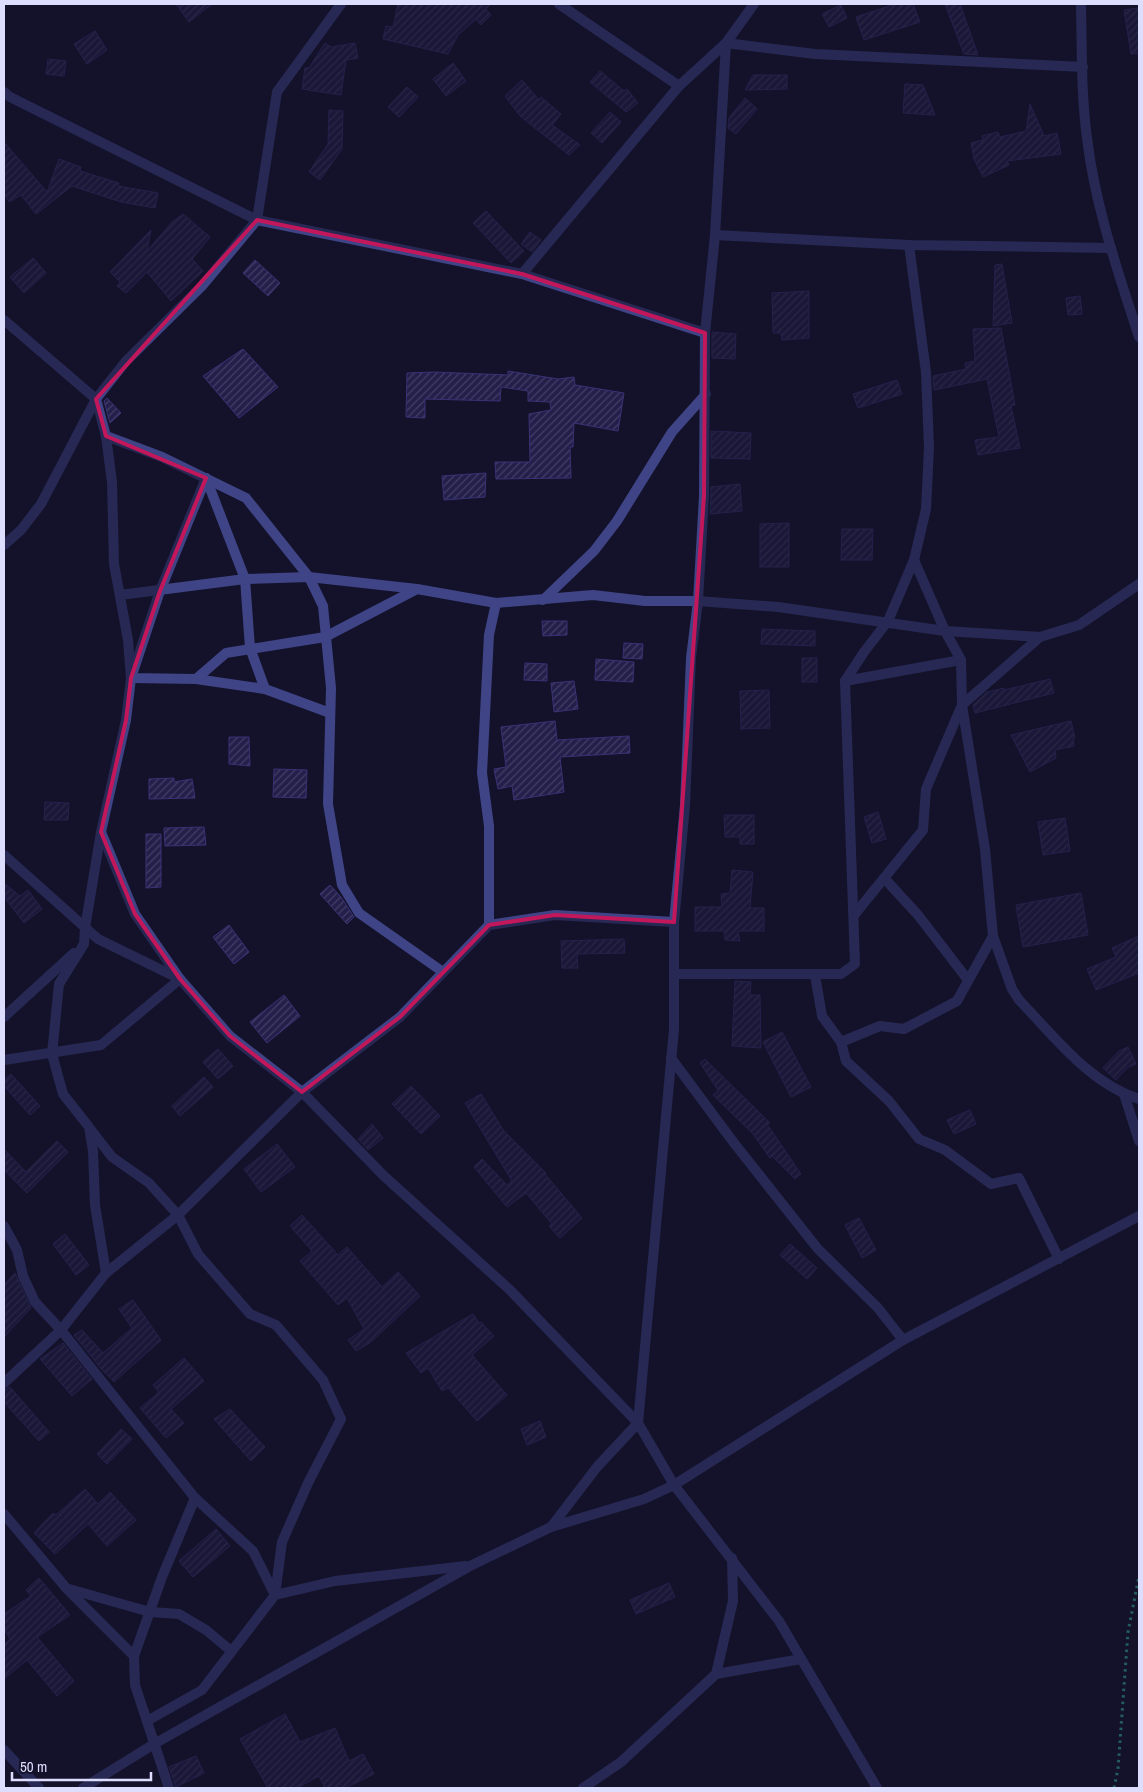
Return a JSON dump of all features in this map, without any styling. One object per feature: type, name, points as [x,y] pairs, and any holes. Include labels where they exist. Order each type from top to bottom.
[{"type":"street","points":[[4,545],[21,530],[42,504],[96,398],[126,361],[202,286],[258,220],[277,92],[341,4]]},
{"type":"street","points":[[559,4],[679,86]]},
{"type":"street","points":[[522,274],[679,86],[726,43],[754,4]]},
{"type":"street","points":[[1081,4],[1086,138],[1111,248],[1139,337]]},
{"type":"street","points":[[726,43],[815,54],[1083,66]]},
{"type":"street","points":[[552,1527],[597,1466],[638,1423],[672,1058],[676,974],[674,922],[685,805],[691,658],[698,601],[704,496],[705,333],[715,235],[726,43]]},
{"type":"street","points":[[4,92],[10,97],[258,220],[522,274],[705,333]]},
{"type":"street","points":[[715,235],[909,245],[1111,248]]},
{"type":"street","points":[[676,974],[842,974],[855,964],[855,914],[846,681],[864,652],[888,622],[914,560],[926,509],[929,448],[926,372],[909,245]]},
{"type":"street","points":[[4,320],[96,398],[106,436],[112,482],[114,564],[130,654],[131,678],[126,720],[100,832],[84,944],[59,984],[52,1054],[63,1094],[112,1157],[149,1183],[178,1216],[198,1254],[250,1314],[276,1325],[323,1380],[341,1419],[308,1483],[282,1542],[275,1595],[230,1650],[202,1690],[147,1721]]},
{"type":"street","points":[[543,600],[594,551],[617,521],[672,432],[706,394]]},
{"type":"street","points":[[106,436],[162,456],[246,498],[309,577],[323,606],[331,688],[328,804],[342,885],[359,913],[443,972]]},
{"type":"street","points":[[206,478],[245,579],[250,648],[265,690]]},
{"type":"street","points":[[131,678],[160,591],[206,478]]},
{"type":"street","points":[[914,560],[945,631],[961,660],[962,705],[985,849],[992,936],[1012,988],[1019,1000],[1081,1064],[1124,1094],[1139,1099]]},
{"type":"street","points":[[120,595],[245,579],[309,577],[417,589],[496,603],[593,595],[645,601],[698,601],[778,607],[945,631],[1040,636],[1079,625],[1139,584]]},
{"type":"street","points":[[196,679],[226,653],[325,637],[417,589]]},
{"type":"street","points":[[489,925],[489,826],[482,773],[489,635],[496,603]]},
{"type":"street","points":[[855,914],[923,830],[926,789],[962,705],[1040,636]]},
{"type":"street","points":[[846,681],[961,660]]},
{"type":"street","points":[[131,678],[196,679],[265,690],[330,713]]},
{"type":"street","points":[[100,832],[135,914],[180,979],[230,1036],[302,1092],[384,1176],[510,1290],[638,1423],[674,1486],[732,1558],[778,1621],[877,1788]]},
{"type":"street","points":[[4,856],[98,939],[180,979]]},
{"type":"street","points":[[884,878],[918,915],[968,980]]},
{"type":"street","points":[[4,1383],[61,1330],[106,1272],[178,1216],[302,1092],[400,1017],[489,925],[555,915],[674,922]]},
{"type":"street","points":[[841,1042],[880,1026],[904,1029],[957,1001],[992,936]]},
{"type":"street","points":[[4,1017],[84,944]]},
{"type":"street","points":[[815,975],[822,1016],[841,1042],[846,1061],[889,1101],[919,1139],[946,1150],[991,1184],[1019,1178],[1059,1259]]},
{"type":"street","points":[[4,1060],[101,1046],[180,979]]},
{"type":"street","points":[[672,1058],[734,1143],[818,1249],[878,1308],[903,1340]]},
{"type":"street","points":[[1124,1094],[1139,1141]]},
{"type":"street","points":[[88,1127],[93,1151],[95,1205],[106,1272]]},
{"type":"street","points":[[83,1788],[154,1744],[472,1565],[552,1527],[644,1499],[674,1486],[903,1340],[1139,1216]]},
{"type":"street","points":[[4,1226],[16,1250],[23,1276],[35,1302],[61,1330],[196,1498],[253,1551],[275,1595]]},
{"type":"street","points":[[169,1788],[135,1685],[134,1656],[162,1577],[196,1498]]},
{"type":"street","points":[[4,1514],[67,1589],[134,1656]]},
{"type":"street","points":[[716,1674],[733,1601],[732,1558]]},
{"type":"street","points":[[275,1595],[334,1581],[472,1565]]},
{"type":"street","points":[[67,1589],[150,1612],[179,1614],[206,1630],[230,1650]]},
{"type":"street","points":[[583,1788],[621,1762],[716,1674],[801,1659]]},
{"type":"street","points":[[4,1750],[39,1788]]},
{"type":"path","points":[[1114,1788],[1118,1769],[1128,1632],[1139,1576]]},
{"type":"highlighted area","points":[[257,220],[522,274],[705,333],[704,496],[674,922],[555,915],[489,925],[400,1017],[302,1092],[230,1036],[180,979],[135,914],[101,832],[126,720],[131,678],[160,591],[206,478],[106,436],[96,399]]},
{"type":"building","points":[[176,4],[212,4],[189,22]]},
{"type":"building","points":[[398,4],[491,4],[486,9],[491,15],[481,25],[476,19],[458,35],[448,54],[383,39],[386,26],[393,27]]},
{"type":"building","points":[[895,4],[913,4],[920,22],[864,40],[856,17]]},
{"type":"building","points":[[945,4],[960,4],[978,55],[964,54]]},
{"type":"building","points":[[841,5],[847,18],[829,27],[822,14]]},
{"type":"building","points":[[1139,8],[1139,53],[1131,54],[1124,10]]},
{"type":"building","points":[[95,31],[107,50],[87,64],[74,44]]},
{"type":"building","points":[[325,43],[331,47],[355,43],[358,58],[346,60],[341,95],[302,89],[305,68],[309,68]]},
{"type":"building","points":[[48,59],[66,61],[64,76],[46,74]]},
{"type":"building","points":[[453,63],[466,81],[446,96],[433,79]]},
{"type":"building","points":[[600,71],[624,91],[627,89],[638,103],[626,112],[590,82]]},
{"type":"building","points":[[753,75],[787,75],[787,89],[745,90]]},
{"type":"building","points":[[522,80],[539,100],[541,97],[561,114],[552,125],[580,145],[569,155],[520,116],[505,96]]},
{"type":"building","points":[[905,84],[923,85],[935,115],[903,113]]},
{"type":"building","points":[[407,87],[418,97],[399,117],[388,107]]},
{"type":"building","points":[[745,98],[757,109],[736,134],[728,128],[729,118]]},
{"type":"building","points":[[1030,104],[1044,136],[1057,133],[1061,154],[1007,161],[1009,165],[983,177],[974,159],[971,143],[983,140],[982,136],[998,132],[1000,137],[1026,131]]},
{"type":"building","points":[[329,110],[343,111],[342,149],[320,180],[309,172],[328,144]]},
{"type":"building","points":[[610,112],[621,122],[602,143],[591,133]]},
{"type":"building","points":[[4,142],[47,192],[59,159],[81,167],[80,171],[119,183],[118,186],[158,193],[155,208],[121,202],[72,186],[36,214],[21,195],[9,202],[4,193]]},
{"type":"building","points":[[486,211],[524,251],[511,263],[473,223]]},
{"type":"building","points":[[183,214],[210,237],[192,259],[203,271],[171,301],[147,272],[126,293],[117,286],[120,282],[110,272],[151,230],[147,251],[172,222]]},
{"type":"building","points":[[530,232],[541,240],[532,252],[521,244]]},
{"type":"building","points":[[33,258],[46,273],[24,293],[10,277]]},
{"type":"building","points":[[255,260],[280,283],[268,296],[243,273]]},
{"type":"building","points":[[1002,264],[1012,323],[993,326],[995,265]]},
{"type":"building","points":[[809,291],[809,338],[782,340],[781,333],[773,333],[772,293]]},
{"type":"building","points":[[1080,296],[1082,314],[1068,315],[1066,298]]},
{"type":"building","points":[[1001,328],[1015,405],[1011,406],[1020,448],[978,455],[975,440],[999,437],[987,379],[934,390],[933,376],[966,369],[965,363],[975,361],[973,329]]},
{"type":"building","points":[[712,332],[736,334],[735,359],[712,358]]},
{"type":"building","points":[[243,349],[278,387],[239,418],[203,376]]},
{"type":"building","points":[[508,371],[558,379],[574,377],[575,385],[624,393],[618,431],[574,423],[573,447],[570,447],[571,478],[496,479],[495,462],[530,462],[529,414],[551,410],[550,402],[528,401],[528,391],[501,387],[500,401],[425,399],[425,418],[406,417],[407,373],[434,372],[508,375]]},
{"type":"building","points":[[897,380],[902,394],[858,408],[853,394]]},
{"type":"building","points":[[107,398],[121,413],[110,423],[104,401]]},
{"type":"building","points":[[711,431],[751,433],[750,459],[711,458]]},
{"type":"building","points":[[486,473],[485,497],[444,500],[442,476]]},
{"type":"building","points":[[740,484],[742,511],[710,514],[711,487]]},
{"type":"building","points":[[789,523],[789,567],[760,567],[760,524]]},
{"type":"building","points":[[842,529],[873,529],[872,560],[841,560]]},
{"type":"building","points":[[542,621],[567,621],[567,635],[543,636]]},
{"type":"building","points":[[762,629],[815,631],[815,646],[761,644]]},
{"type":"building","points":[[624,643],[643,644],[642,659],[623,658]]},
{"type":"building","points":[[802,658],[817,658],[817,682],[802,682]]},
{"type":"building","points":[[596,659],[634,662],[633,682],[595,680]]},
{"type":"building","points":[[525,663],[547,664],[547,681],[524,680]]},
{"type":"building","points":[[1050,679],[1054,693],[975,713],[973,705],[987,692]]},
{"type":"building","points":[[574,681],[578,709],[554,712],[551,683]]},
{"type":"building","points":[[769,690],[770,728],[741,729],[740,691]]},
{"type":"building","points":[[555,721],[557,740],[629,736],[630,753],[560,757],[564,792],[514,800],[512,786],[498,789],[494,769],[506,767],[501,727]]},
{"type":"building","points":[[1071,721],[1075,738],[1073,738],[1074,746],[1055,750],[1056,758],[1030,772],[1011,735]]},
{"type":"building","points":[[229,737],[249,737],[250,766],[229,764]]},
{"type":"building","points":[[274,769],[307,770],[306,798],[273,797]]},
{"type":"building","points":[[174,778],[174,782],[192,779],[195,798],[149,799],[149,779]]},
{"type":"building","points":[[45,802],[69,803],[68,820],[44,820]]},
{"type":"building","points":[[878,812],[886,839],[872,843],[864,817]]},
{"type":"building","points":[[724,815],[754,815],[754,844],[740,844],[740,837],[725,837]]},
{"type":"building","points":[[1065,818],[1070,851],[1043,855],[1038,822]]},
{"type":"building","points":[[204,827],[206,845],[165,846],[164,828]]},
{"type":"building","points":[[146,834],[161,834],[161,887],[146,888]]},
{"type":"building","points":[[732,870],[753,872],[750,908],[764,908],[764,931],[738,931],[740,941],[725,940],[724,931],[695,931],[695,907],[722,907],[721,894],[730,893]]},
{"type":"building","points":[[4,883],[20,896],[28,890],[42,909],[24,923],[4,897]]},
{"type":"building","points":[[330,885],[341,897],[354,917],[347,924],[320,894]]},
{"type":"building","points":[[1081,893],[1088,935],[1023,947],[1016,905]]},
{"type":"building","points":[[229,925],[249,952],[234,964],[213,937]]},
{"type":"building","points":[[1139,936],[1139,973],[1096,990],[1087,969],[1116,957],[1112,948]]},
{"type":"building","points":[[624,939],[625,953],[577,954],[578,968],[562,968],[561,941]]},
{"type":"building","points":[[735,981],[751,982],[750,995],[760,995],[761,1048],[732,1046]]},
{"type":"building","points":[[284,995],[300,1016],[267,1043],[250,1022]]},
{"type":"building","points":[[782,1032],[811,1087],[791,1097],[763,1042]]},
{"type":"building","points":[[1128,1047],[1136,1064],[1127,1068],[1116,1080],[1103,1068],[1119,1051]]},
{"type":"building","points":[[218,1049],[233,1066],[218,1079],[203,1062]]},
{"type":"building","points":[[705,1059],[770,1123],[767,1124],[801,1174],[795,1179],[772,1156],[770,1158],[753,1134],[713,1095],[718,1090],[700,1063]]},
{"type":"building","points":[[11,1074],[40,1106],[30,1115],[4,1086],[4,1080]]},
{"type":"building","points":[[204,1077],[213,1087],[180,1116],[172,1106]]},
{"type":"building","points":[[411,1086],[440,1116],[421,1134],[392,1104]]},
{"type":"building","points":[[481,1094],[504,1131],[546,1173],[582,1218],[560,1238],[549,1226],[552,1224],[526,1193],[507,1207],[474,1167],[482,1159],[507,1185],[512,1181],[465,1103]]},
{"type":"building","points":[[970,1110],[976,1124],[954,1134],[947,1120]]},
{"type":"building","points":[[372,1124],[383,1138],[368,1150],[358,1139]]},
{"type":"building","points":[[57,1141],[68,1152],[27,1193],[4,1170],[4,1149],[26,1172]]},
{"type":"building","points":[[277,1144],[295,1167],[261,1192],[244,1169]]},
{"type":"building","points":[[302,1215],[338,1255],[347,1247],[382,1287],[398,1272],[420,1296],[371,1342],[356,1351],[348,1340],[364,1329],[347,1298],[338,1305],[300,1261],[312,1251],[290,1226]]},
{"type":"building","points":[[859,1218],[876,1250],[862,1258],[845,1225]]},
{"type":"building","points":[[65,1234],[89,1265],[76,1275],[53,1244]]},
{"type":"building","points":[[790,1244],[817,1268],[807,1279],[780,1255]]},
{"type":"building","points":[[15,1273],[31,1308],[4,1337],[4,1285]]},
{"type":"building","points":[[133,1300],[161,1340],[114,1382],[74,1335],[82,1330],[103,1353],[132,1328],[119,1309]]},
{"type":"building","points":[[473,1314],[479,1323],[481,1322],[494,1336],[472,1355],[507,1395],[477,1421],[448,1388],[442,1391],[428,1368],[421,1373],[406,1353]]},
{"type":"building","points":[[63,1343],[92,1379],[72,1396],[40,1359]]},
{"type":"building","points":[[184,1358],[204,1381],[171,1409],[184,1423],[166,1438],[140,1408],[159,1392],[153,1385]]},
{"type":"building","points":[[10,1387],[49,1432],[39,1441],[4,1402],[4,1390]]},
{"type":"building","points":[[230,1409],[265,1447],[251,1461],[214,1419]]},
{"type":"building","points":[[540,1421],[546,1437],[527,1445],[521,1429]]},
{"type":"building","points":[[121,1429],[132,1439],[107,1464],[97,1454]]},
{"type":"building","points":[[85,1489],[98,1504],[110,1492],[136,1520],[107,1546],[88,1524],[55,1554],[34,1533],[53,1513],[56,1515]]},
{"type":"building","points":[[216,1529],[230,1546],[193,1577],[179,1561]]},
{"type":"building","points":[[39,1578],[70,1615],[37,1637],[74,1681],[57,1696],[27,1660],[4,1679],[4,1645],[10,1639],[4,1629],[4,1614],[31,1596],[26,1590]]},
{"type":"building","points":[[669,1583],[675,1597],[636,1614],[630,1600]]},
{"type":"building","points":[[285,1714],[300,1742],[335,1728],[349,1761],[363,1754],[374,1774],[345,1788],[325,1788],[319,1776],[297,1788],[268,1788],[240,1739]]},
{"type":"building","points":[[196,1756],[204,1773],[176,1787],[169,1767]]}]
